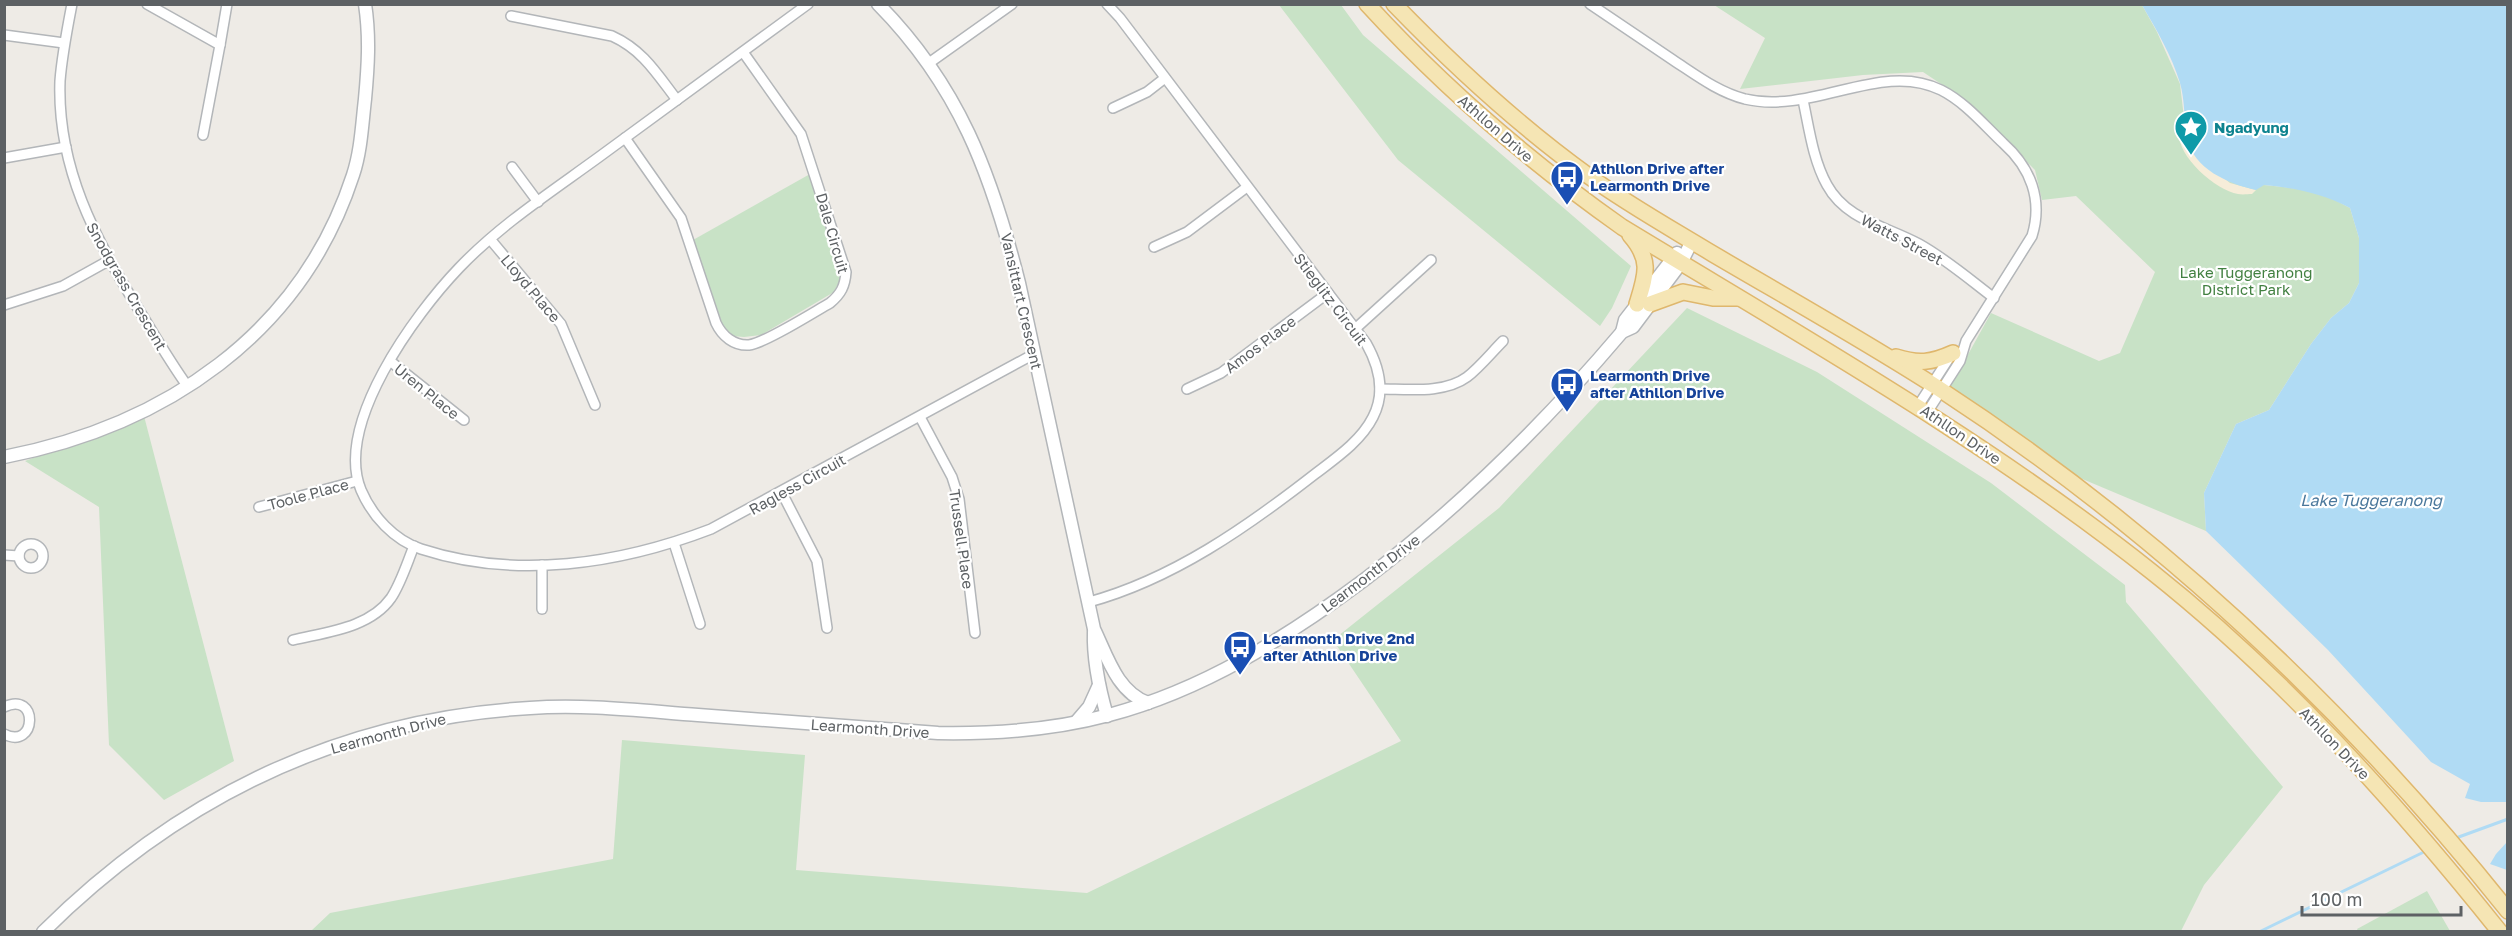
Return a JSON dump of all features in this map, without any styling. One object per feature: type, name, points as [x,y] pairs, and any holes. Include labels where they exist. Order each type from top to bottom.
[{"type":"main road","name":"Athllon Drive","points":[[1367,4],[1420,60],[1487,122],[1577,195],[1622,227],[1923,409],[2077,514],[2154,573],[2293,699],[2342,749],[2445,864],[2500,932]]},
{"type":"main road","name":"Athllon Drive","points":[[1394,4],[1478,86],[1539,138],[1591,178],[1936,388],[2122,521],[2189,576],[2312,691],[2379,760],[2508,911]]},
{"type":"main road","points":[[1622,227],[1640,246],[1646,258],[1643,304],[1683,292],[1713,298],[1738,298]]},
{"type":"main road","points":[[1878,352],[1915,362],[1934,362],[1953,353]]},
{"type":"street","name":"Snodgrass Crescent","points":[[72,4],[64,43],[60,82],[66,147],[77,191],[87,219],[108,261],[188,387]]},
{"type":"street","points":[[147,4],[220,45]]},
{"type":"street","points":[[203,135],[227,4]]},
{"type":"street","points":[[4,457],[82,437],[135,416],[207,375],[239,350],[283,305],[317,255],[339,212],[354,174],[362,130],[368,59],[365,4]]},
{"type":"street","name":"Ragless Circuit","points":[[808,4],[490,239],[434,296],[390,361],[358,430],[354,450],[357,481],[365,501],[378,519],[394,534],[414,546],[465,559],[542,565],[609,559],[674,543],[711,529],[782,493],[1034,354]]},
{"type":"street","name":"Vansittart Crescent","points":[[878,4],[929,63],[960,114],[991,186],[1007,234],[1094,628],[1122,684],[1132,695],[1148,703]]},
{"type":"street","points":[[929,63],[1012,4]]},
{"type":"street","name":"Stieglitz Circuit","points":[[1089,602],[1152,579],[1192,559],[1299,487],[1366,430],[1375,415],[1380,389],[1374,358],[1354,328],[1166,78],[1107,4]]},
{"type":"street","points":[[1590,4],[1714,87],[1736,96],[1758,101],[1803,100],[1894,80],[1922,83],[1956,100],[2011,150],[2033,183],[2037,202],[2032,236],[1966,341],[1953,353],[1923,409]]},
{"type":"street","points":[[510,16],[612,36],[626,42],[649,63],[677,100]]},
{"type":"street","points":[[4,35],[64,43]]},
{"type":"street","name":"Dale Circuit","points":[[625,138],[681,218],[719,331],[730,340],[739,344],[757,343],[830,303],[840,295],[845,284],[846,272],[809,152],[791,117],[743,52]]},
{"type":"street","points":[[1113,108],[1147,92],[1166,78]]},
{"type":"street","name":"Watts Street","points":[[1803,100],[1819,169],[1827,186],[1840,201],[1864,220],[1917,243],[1943,259],[1994,298]]},
{"type":"street","points":[[4,158],[66,147]]},
{"type":"street","points":[[512,167],[538,202]]},
{"type":"street","points":[[1154,247],[1187,232],[1247,187]]},
{"type":"street","name":"Lloyd Place","points":[[490,239],[561,324],[595,405]]},
{"type":"street","name":"Learmonth Drive","points":[[43,932],[116,865],[194,811],[288,764],[362,737],[418,723],[498,711],[554,707],[624,709],[938,734],[1005,732],[1107,716],[1192,686],[1272,644],[1339,598],[1463,499],[1521,445],[1574,388],[1622,332],[1624,320],[1643,304],[1692,241]]},
{"type":"street","points":[[1354,328],[1431,260]]},
{"type":"street","points":[[4,305],[63,286],[108,261]]},
{"type":"street","name":"Amos Place","points":[[1187,389],[1221,373],[1328,293]]},
{"type":"street","points":[[1380,389],[1431,389],[1449,386],[1471,374],[1503,341]]},
{"type":"street","points":[[1936,388],[1960,361],[1966,341]]},
{"type":"street","name":"Uren Place","points":[[390,361],[464,420]]},
{"type":"street","name":"Trussell Place","points":[[920,417],[952,477],[959,499],[975,633]]},
{"type":"street","name":"Toole Place","points":[[259,507],[357,481]]},
{"type":"street","points":[[782,493],[817,561],[826,628]]},
{"type":"street","points":[[674,543],[700,624]]},
{"type":"street","points":[[293,640],[350,626],[374,615],[391,597],[414,546]]},
{"type":"street","points":[[4,555],[19,556]]},
{"type":"street","points":[[542,565],[542,609]]},
{"type":"street","name":"Vansittart Crescent","points":[[1094,628],[1093,650],[1107,716]]},
{"type":"street","points":[[1077,721],[1089,707],[1099,685]]},
{"type":"street","points":[[4,707],[11,704],[23,706],[28,710],[31,722],[29,728],[20,736],[4,734]]},
{"type":"green space","points":[[1279,5],[1341,5],[1363,35],[1631,266],[1612,308],[1600,326],[1398,160]]},
{"type":"green space","name":"Lake Tuggeranong District Park","points":[[1714,5],[2142,5],[2157,32],[2180,84],[2184,118],[2264,185],[2301,189],[2331,198],[2350,208],[2359,238],[2359,283],[2349,303],[2331,318],[2311,344],[2269,410],[2236,424],[2204,493],[2206,531],[2080,478],[1950,387],[1991,313],[2099,361],[2120,353],[2155,272],[2076,196],[2042,200],[2035,170],[1965,100],[1923,72],[1863,75],[1740,89],[1765,38]]},
{"type":"green space","points":[[810,174],[841,278],[834,292],[761,335],[732,336],[723,326],[693,240]]},
{"type":"green space","points":[[1687,308],[1817,372],[1991,483],[2125,585],[2126,602],[2283,787],[2204,885],[2181,931],[311,931],[330,913],[613,859],[622,740],[805,755],[796,870],[1087,893],[1401,741],[1333,640],[1499,508]]},
{"type":"green space","points":[[144,416],[234,761],[164,800],[109,745],[99,507],[25,461]]},
{"type":"green space","points":[[2427,891],[2450,931],[2358,931],[2357,929]]},
{"type":"sand","name":"Ngadyung","points":[[2184,118],[2192,152],[2230,183],[2256,190],[2252,194],[2238,194],[2219,186],[2191,162],[2180,142],[2179,132]]},
{"type":"water","name":"Lake Tuggeranong","points":[[2142,5],[2507,5],[2507,802],[2481,802],[2465,798],[2470,784],[2431,762],[2328,650],[2206,531],[2204,493],[2236,424],[2269,410],[2311,344],[2331,318],[2349,303],[2359,283],[2359,238],[2350,208],[2340,203],[2319,195],[2287,188],[2264,185],[2256,190],[2224,179],[2204,166],[2191,149],[2187,138],[2183,96],[2177,73]]},
{"type":"water","points":[[2507,842],[2507,870],[2490,864]]},
{"type":"waterway","points":[[2456,838],[2508,819]]},
{"type":"waterway","points":[[2259,932],[2428,850]]},
{"type":"place","name":"Ngadyung","points":[[2191,156]]},
{"type":"place","name":"Athllon Drive after Learmonth Drive","points":[[1567,206]]},
{"type":"place","name":"Learmonth Drive after Athllon Drive","points":[[1567,413]]},
{"type":"place","name":"Learmonth Drive 2nd after Athllon Drive","points":[[1240,676]]}]
